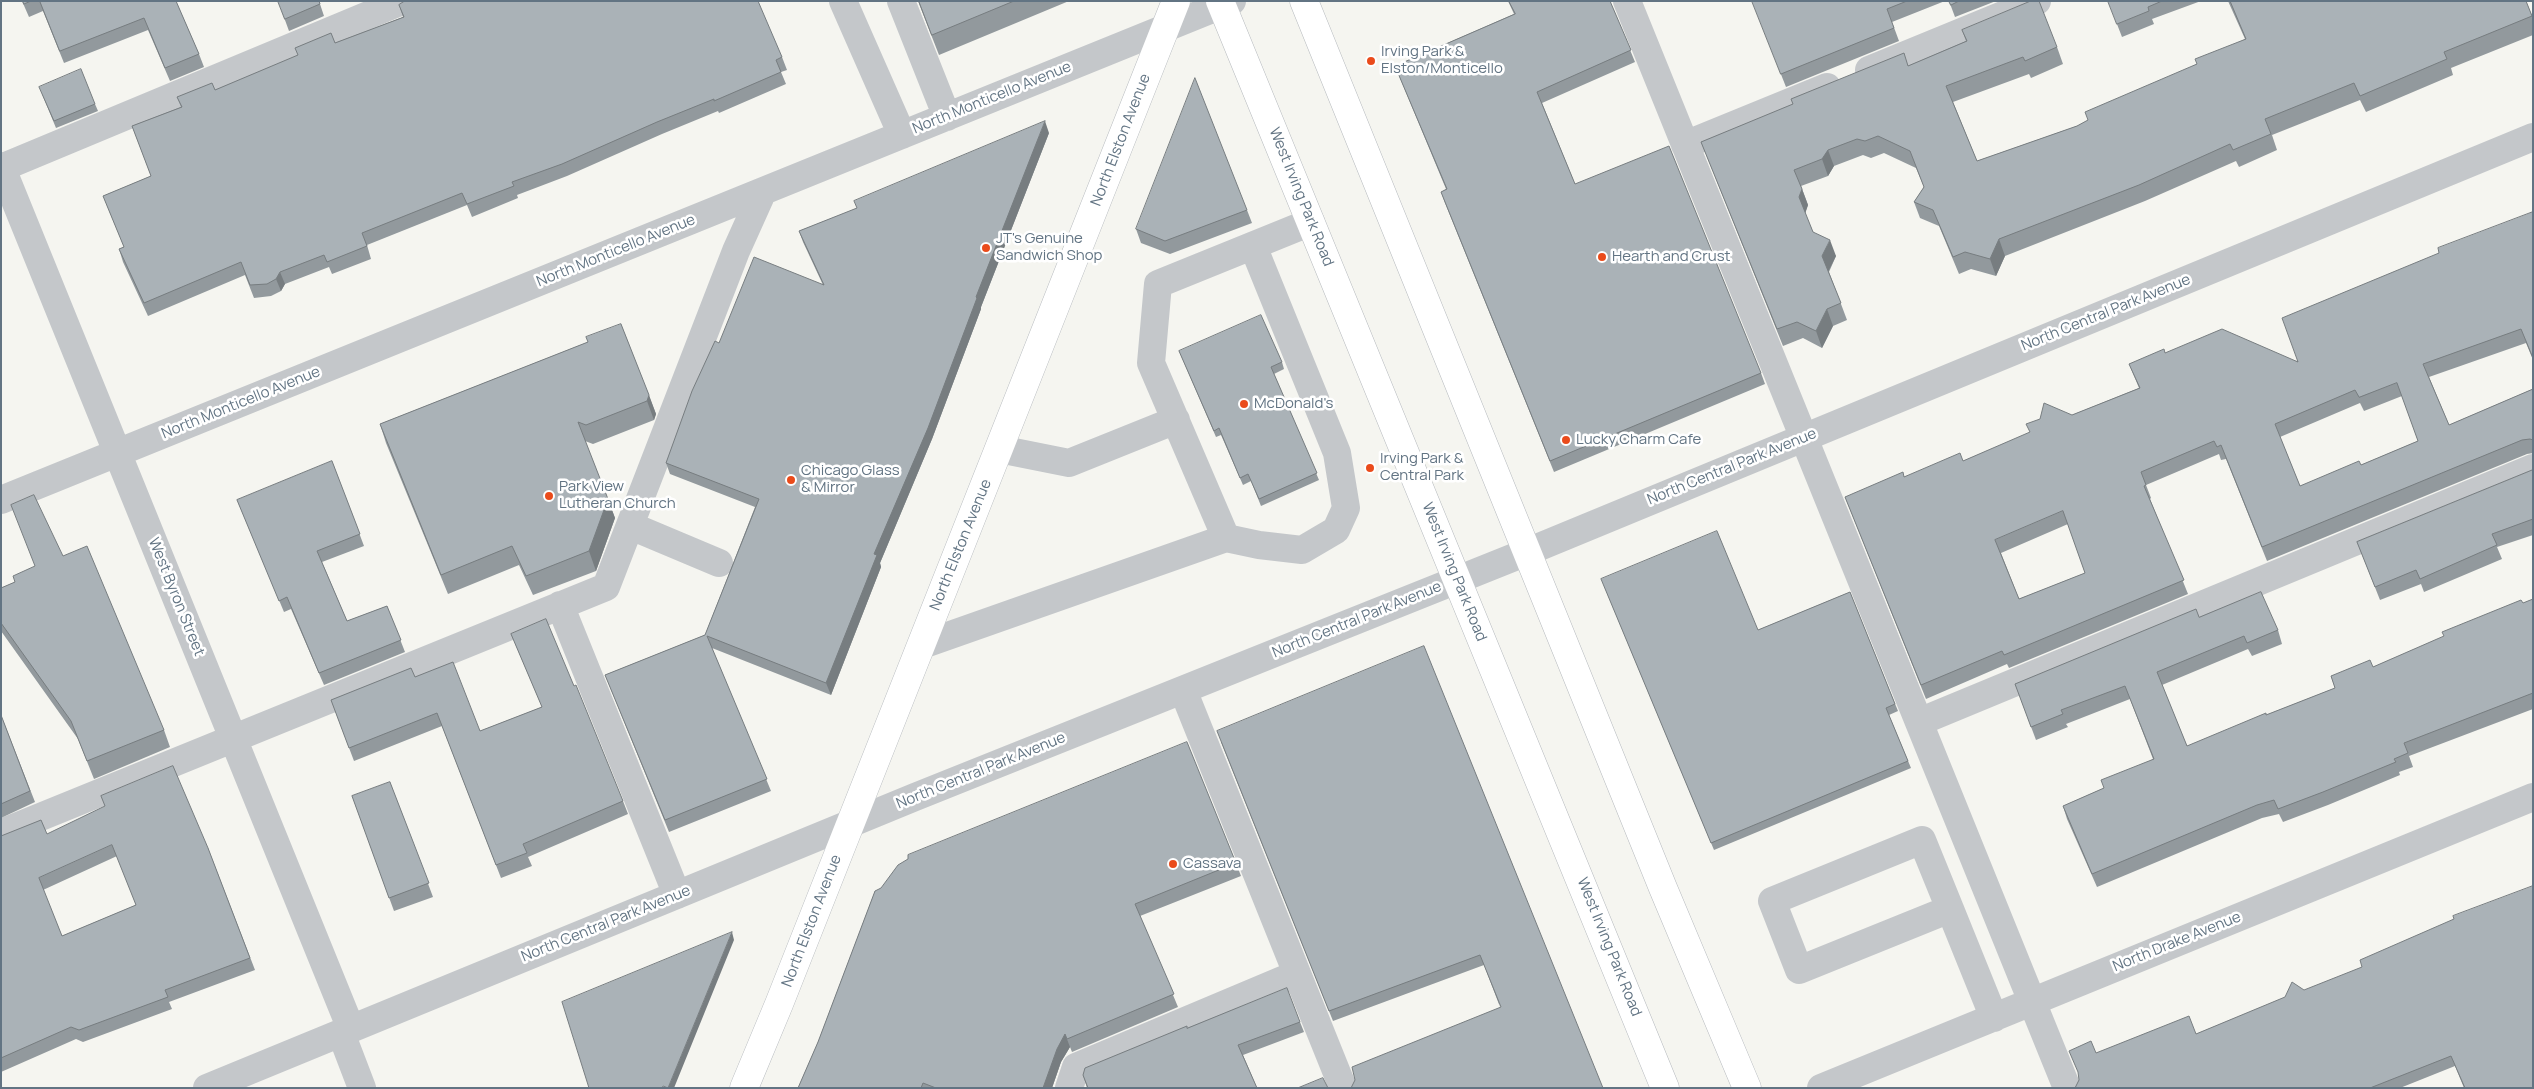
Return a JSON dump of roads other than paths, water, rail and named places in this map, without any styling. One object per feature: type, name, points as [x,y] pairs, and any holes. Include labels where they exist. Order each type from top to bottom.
[{"type":"main road","name":"North Elston Avenue","points":[[744,1088],[922,645],[1176,1]]},
{"type":"main road","points":[[1304,1],[1663,888],[1747,1088]]},
{"type":"main road","name":"West Irving Park Road","points":[[1224,3],[1311,222],[1665,1088]]},
{"type":"street","points":[[2,167],[402,1]]},
{"type":"street","points":[[843,1],[902,135]]},
{"type":"street","points":[[901,1],[947,116]]},
{"type":"street","points":[[1627,1],[2068,1088]]},
{"type":"street","points":[[1685,145],[2037,1]]},
{"type":"street","name":"North Monticello Avenue","points":[[1,500],[1224,3]]},
{"type":"street","name":"North Central Park Avenue","points":[[207,1088],[677,894],[1527,552],[2533,137]]},
{"type":"street","name":"West Byron Street","points":[[2,167],[233,738],[346,1031],[362,1088]]},
{"type":"street","points":[[1,833],[606,586],[631,526],[736,251],[763,191]]},
{"type":"street","points":[[1226,538],[1151,363],[1158,284],[1311,222]]},
{"type":"street","points":[[922,645],[1226,538],[1258,545],[1302,550],[1336,530],[1346,508],[1337,453],[1253,246]]},
{"type":"street","points":[[999,449],[1069,463],[1176,420]]},
{"type":"street","points":[[1919,722],[2533,468]]},
{"type":"street","points":[[631,526],[719,563]]},
{"type":"street","points":[[560,605],[677,894]]},
{"type":"street","points":[[1184,690],[1343,1088]]},
{"type":"street","name":"North Drake Avenue","points":[[1821,1088],[2533,797]]},
{"type":"street","points":[[1950,910],[1799,970],[1772,901],[1922,840],[1994,1018]]},
{"type":"street","points":[[1069,1088],[1076,1067],[1297,974]]},
{"type":"place","name":"Irving Park & Elston/Monticello","points":[[1371,61]]},
{"type":"place","name":"JT's Genuine Sandwich Shop","points":[[986,248]]},
{"type":"place","name":"Hearth and Crust","points":[[1602,257]]},
{"type":"place","name":"McDonald's","points":[[1244,404]]},
{"type":"place","name":"Lucky Charm Cafe","points":[[1566,440]]},
{"type":"place","name":"Irving Park & Central Park","points":[[1370,468]]},
{"type":"place","name":"Chicago Glass & Mirror","points":[[791,480]]},
{"type":"place","name":"Park View Lutheran Church","points":[[549,496]]},
{"type":"place","name":"Cassava","points":[[1173,864]]}]
